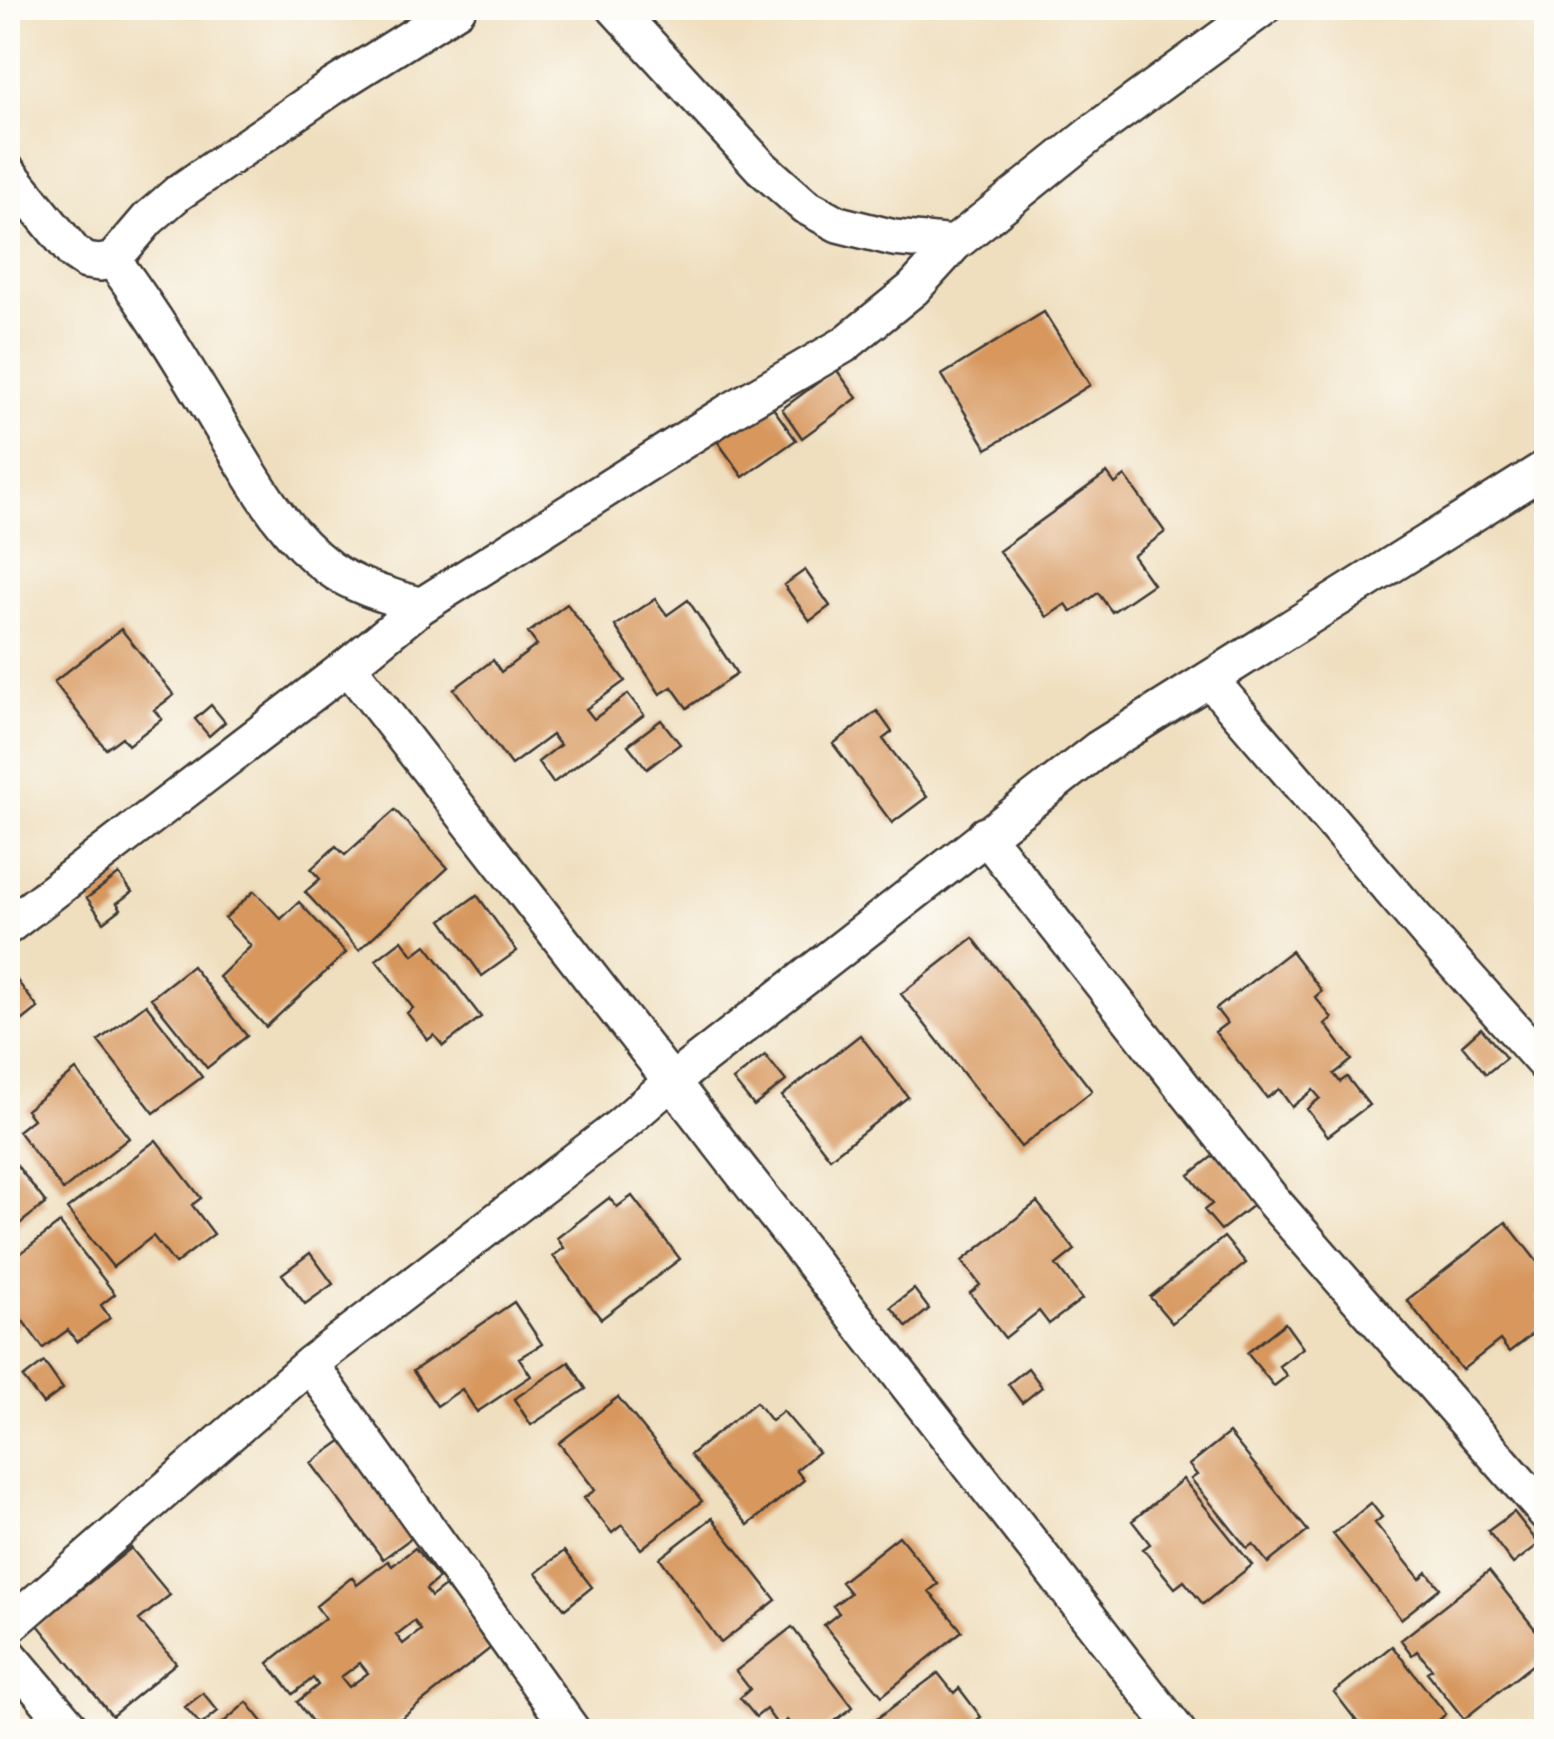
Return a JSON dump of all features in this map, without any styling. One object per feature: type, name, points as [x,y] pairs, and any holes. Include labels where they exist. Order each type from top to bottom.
[{"type":"street","points":[[8,172],[74,254],[100,264],[113,260],[148,219],[178,193],[334,86],[458,8]]},
{"type":"street","points":[[615,8],[761,167],[805,206],[838,224],[894,238],[954,244]]},
{"type":"street","points":[[8,926],[421,606],[727,413],[844,346],[913,289],[954,244],[1096,130],[1263,8]]},
{"type":"street","points":[[113,260],[152,313],[270,506],[302,546],[332,570],[369,589],[421,606]]},
{"type":"street","points":[[8,1627],[310,1364],[619,1127],[671,1082],[1098,749],[1546,468]]},
{"type":"street","points":[[348,666],[1178,1732]]},
{"type":"street","points":[[1211,681],[1546,1065]]},
{"type":"street","points":[[984,835],[1272,1200],[1545,1506]]},
{"type":"street","points":[[310,1364],[573,1732]]},
{"type":"street","points":[[8,1654],[74,1732]]},
{"type":"building","points":[[1044,312],[1090,385],[987,449],[942,375]]},
{"type":"building","points":[[836,369],[857,398],[802,438],[782,409]]},
{"type":"building","points":[[768,401],[796,440],[743,477],[715,438]]},
{"type":"building","points":[[1107,473],[1115,484],[1125,476],[1165,532],[1133,556],[1153,584],[1112,612],[1098,593],[1072,612],[1066,604],[1047,617],[999,551]]},
{"type":"building","points":[[805,570],[830,606],[810,621],[784,585]]},
{"type":"building","points":[[655,599],[667,615],[688,600],[737,674],[687,708],[672,687],[660,694],[615,626]]},
{"type":"building","points":[[567,604],[625,681],[586,709],[594,719],[628,694],[644,715],[553,783],[538,762],[560,745],[552,735],[511,765],[454,689],[493,660],[501,672],[537,645],[528,633]]},
{"type":"building","points":[[121,629],[174,695],[154,710],[162,719],[128,745],[122,737],[106,749],[54,682]]},
{"type":"building","points":[[211,705],[225,722],[209,736],[195,719]]},
{"type":"building","points":[[877,711],[892,732],[883,739],[927,797],[892,823],[833,744]]},
{"type":"building","points":[[661,720],[680,744],[647,769],[628,745]]},
{"type":"building","points":[[395,810],[448,868],[359,950],[305,892],[320,879],[311,869],[336,846],[345,855]]},
{"type":"building","points":[[119,874],[132,892],[117,903],[121,909],[104,922],[87,898]]},
{"type":"building","points":[[254,891],[281,919],[299,902],[346,953],[266,1027],[219,977],[251,946],[225,918]]},
{"type":"building","points":[[477,895],[517,951],[482,976],[442,920]]},
{"type":"building","points":[[973,938],[1092,1091],[1021,1147],[901,994]]},
{"type":"building","points":[[402,940],[413,955],[426,945],[481,1017],[443,1046],[434,1035],[428,1040],[407,1013],[413,1008],[376,960]]},
{"type":"building","points":[[1291,951],[1322,991],[1315,997],[1332,1018],[1325,1024],[1352,1060],[1334,1074],[1340,1082],[1347,1077],[1369,1105],[1328,1136],[1307,1109],[1320,1098],[1313,1090],[1292,1107],[1279,1089],[1267,1098],[1215,1032],[1227,1023],[1216,1009]]},
{"type":"building","points":[[192,966],[247,1036],[207,1068],[151,998]]},
{"type":"building","points":[[12,974],[38,1008],[8,1032],[8,978]]},
{"type":"building","points":[[146,1004],[202,1077],[154,1113],[98,1041]]},
{"type":"building","points":[[1481,1028],[1506,1058],[1486,1074],[1462,1045]]},
{"type":"building","points":[[860,1035],[908,1097],[830,1158],[782,1096]]},
{"type":"building","points":[[765,1055],[786,1081],[754,1106],[733,1080]]},
{"type":"building","points":[[76,1070],[129,1138],[63,1190],[18,1131],[33,1119],[26,1110]]},
{"type":"building","points":[[156,1140],[201,1198],[192,1205],[214,1234],[175,1264],[153,1236],[113,1267],[67,1209]]},
{"type":"building","points":[[1218,1152],[1257,1202],[1221,1230],[1204,1210],[1212,1204],[1189,1175]]},
{"type":"building","points":[[8,1154],[46,1203],[8,1233]]},
{"type":"building","points":[[632,1196],[680,1259],[601,1319],[553,1256],[564,1248],[557,1238],[609,1198],[617,1207]]},
{"type":"building","points":[[1037,1202],[1075,1250],[1056,1265],[1082,1299],[1049,1324],[1039,1311],[1005,1338],[970,1293],[980,1285],[962,1261]]},
{"type":"building","points":[[1506,1222],[1546,1273],[1546,1291],[1538,1298],[1546,1309],[1546,1323],[1509,1352],[1500,1340],[1462,1370],[1407,1300]]},
{"type":"building","points":[[60,1223],[115,1294],[101,1305],[110,1318],[77,1342],[68,1330],[43,1348],[23,1321],[8,1333],[8,1263]]},
{"type":"building","points":[[1224,1237],[1246,1263],[1172,1323],[1150,1297]]},
{"type":"building","points":[[310,1253],[333,1284],[305,1304],[282,1274]]},
{"type":"building","points":[[914,1289],[929,1309],[907,1327],[891,1307]]},
{"type":"building","points":[[514,1302],[542,1344],[519,1358],[531,1376],[477,1412],[462,1389],[437,1406],[413,1371]]},
{"type":"building","points":[[1285,1323],[1303,1348],[1279,1366],[1287,1376],[1274,1386],[1247,1353]]},
{"type":"building","points":[[44,1362],[63,1389],[43,1404],[23,1378]]},
{"type":"building","points":[[569,1362],[586,1389],[531,1425],[514,1399]]},
{"type":"building","points":[[1028,1368],[1042,1387],[1022,1403],[1008,1384]]},
{"type":"building","points":[[618,1397],[702,1501],[641,1549],[622,1525],[612,1533],[584,1498],[595,1490],[559,1443]]},
{"type":"building","points":[[756,1402],[771,1421],[783,1411],[818,1452],[796,1470],[804,1480],[748,1525],[690,1455]]},
{"type":"building","points":[[1229,1433],[1308,1531],[1268,1563],[1253,1544],[1247,1548],[1191,1479],[1197,1475],[1189,1465]]},
{"type":"building","points":[[343,1440],[414,1536],[383,1559],[311,1463]]},
{"type":"building","points":[[1183,1479],[1252,1565],[1203,1604],[1184,1581],[1175,1588],[1143,1549],[1150,1544],[1132,1521]]},
{"type":"building","points":[[1371,1503],[1382,1517],[1375,1523],[1420,1579],[1427,1572],[1440,1588],[1401,1619],[1333,1534]]},
{"type":"building","points":[[1514,1512],[1539,1544],[1513,1564],[1488,1531]]},
{"type":"building","points":[[712,1518],[776,1600],[721,1643],[660,1558]]},
{"type":"building","points":[[899,1536],[938,1584],[929,1591],[962,1631],[882,1696],[824,1625],[839,1613],[833,1606],[850,1593],[841,1582]]},
{"type":"building","points":[[131,1548],[170,1595],[139,1620],[176,1663],[112,1716],[38,1625]]},
{"type":"building","points":[[415,1548],[439,1578],[426,1589],[431,1597],[445,1586],[492,1647],[384,1732],[320,1732],[297,1702],[318,1685],[313,1678],[293,1694],[268,1663],[325,1618],[316,1606],[352,1577],[357,1585],[388,1561],[392,1566]],"holes":[[[414,1621],[421,1630],[403,1644],[396,1635]],[[360,1663],[368,1673],[349,1687],[341,1677]]]},
{"type":"building","points":[[564,1551],[592,1587],[565,1609],[536,1573]]},
{"type":"building","points":[[1489,1571],[1546,1643],[1546,1654],[1464,1719],[1427,1672],[1432,1669],[1417,1651],[1412,1655],[1401,1640]]},
{"type":"building","points":[[792,1627],[853,1707],[821,1732],[796,1732],[787,1720],[779,1727],[766,1709],[756,1717],[740,1698],[750,1689],[736,1671]]},
{"type":"building","points":[[1392,1646],[1446,1714],[1425,1732],[1365,1732],[1334,1692]]},
{"type":"building","points":[[938,1673],[954,1693],[959,1688],[981,1717],[966,1728],[969,1732],[877,1732],[871,1723]]},
{"type":"building","points":[[203,1693],[218,1711],[201,1725],[185,1707]]},
{"type":"building","points":[[247,1702],[271,1732],[212,1732]]}]
